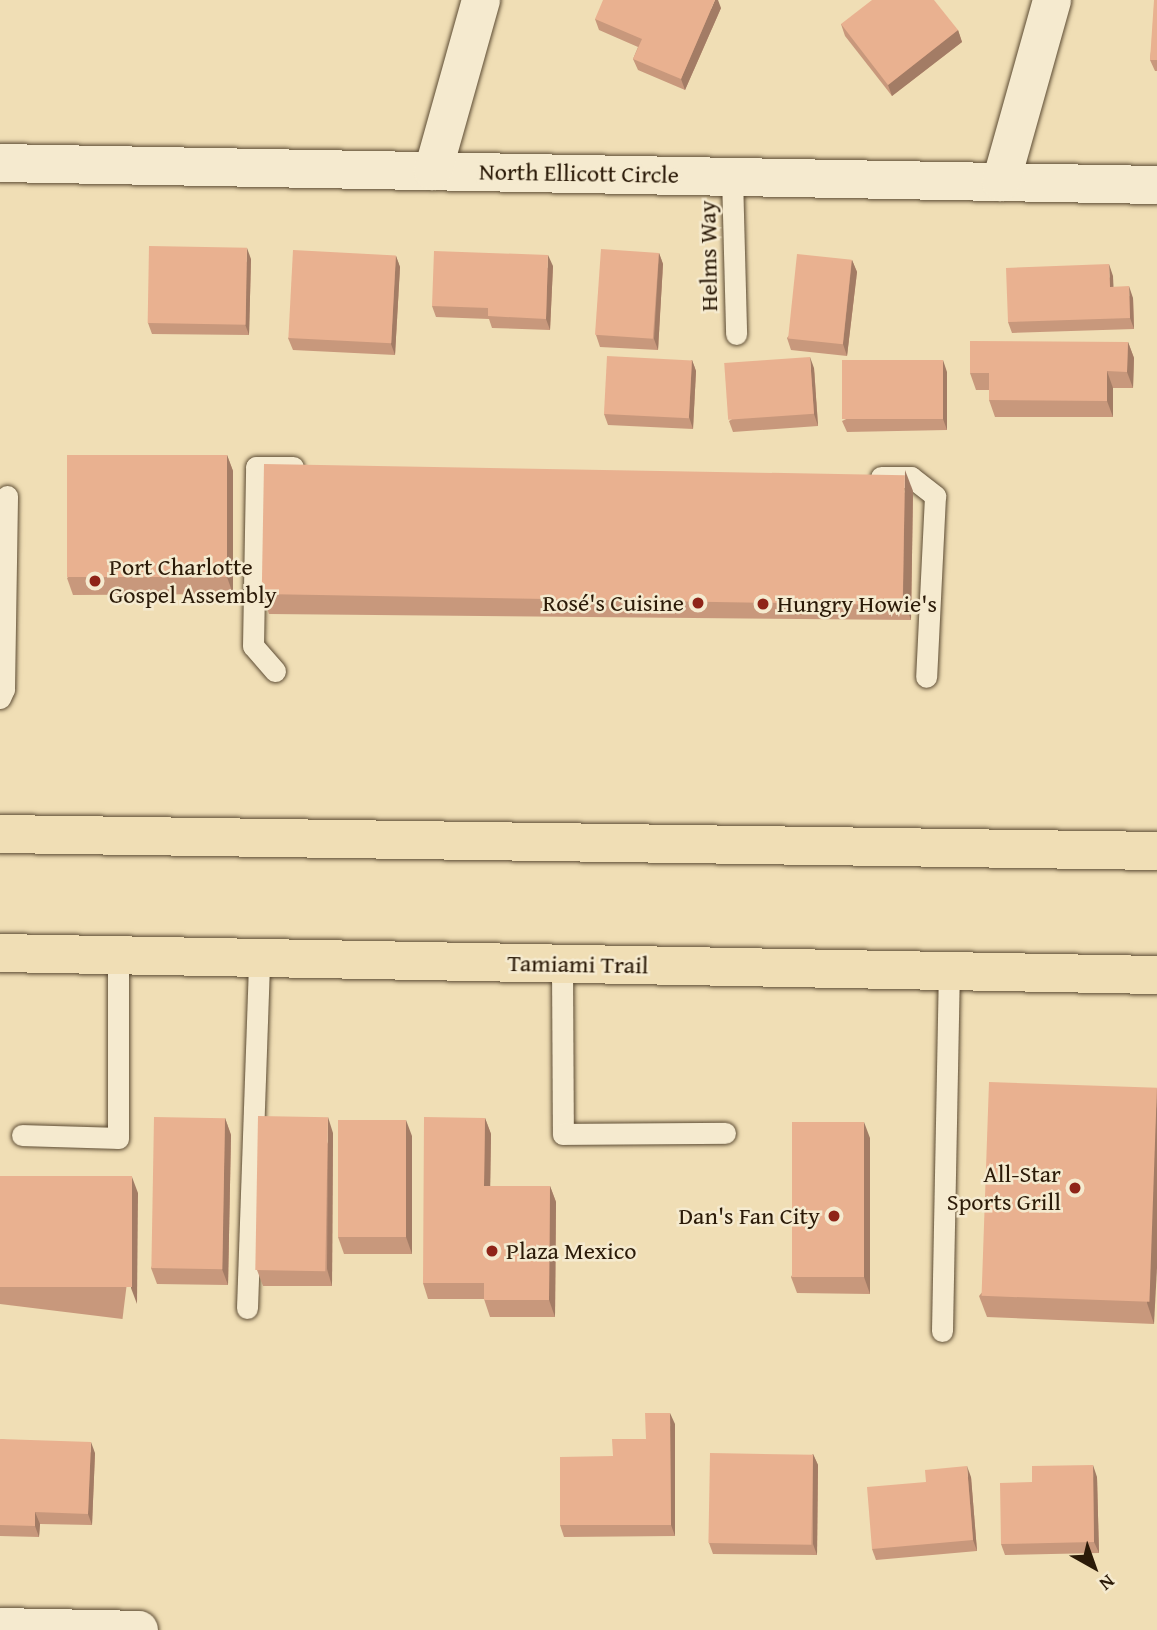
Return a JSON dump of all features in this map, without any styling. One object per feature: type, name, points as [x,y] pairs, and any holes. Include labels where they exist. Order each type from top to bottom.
[{"type":"main road","points":[[0,834],[1157,851]]},
{"type":"main road","name":"Tamiami Trail","points":[[0,953],[1157,975]]},
{"type":"street","points":[[433,171],[481,0]]},
{"type":"street","points":[[1001,182],[1052,0]]},
{"type":"street","name":"North Ellicott Circle","points":[[0,163],[1157,185]]},
{"type":"street","points":[[0,1627],[139,1630]]},
{"type":"lane","name":"Helms Way","points":[[732,176],[736,334]]},
{"type":"lane","points":[[275,671],[253,646],[256,467],[312,467]]},
{"type":"lane","points":[[855,476],[911,477],[935,495],[926,677]]},
{"type":"lane","points":[[0,698],[4,689],[7,496]]},
{"type":"lane","points":[[22,1135],[118,1138],[118,956]]},
{"type":"lane","points":[[247,1308],[259,958]]},
{"type":"lane","points":[[562,964],[563,1134],[725,1133]]},
{"type":"lane","points":[[942,1331],[949,971]]},
{"type":"building","points":[[603,0],[715,0],[681,79],[633,59],[642,39],[595,19]]},
{"type":"building","points":[[872,0],[934,0],[958,30],[888,85],[841,24]]},
{"type":"building","points":[[1154,0],[1157,0],[1157,60],[1150,60]]},
{"type":"building","points":[[149,246],[247,248],[246,325],[148,323]]},
{"type":"building","points":[[601,249],[659,253],[653,339],[595,335]]},
{"type":"building","points":[[293,250],[396,255],[391,343],[288,338]]},
{"type":"building","points":[[434,251],[548,255],[546,319],[488,316],[488,308],[432,306]]},
{"type":"building","points":[[797,254],[852,260],[843,344],[788,339]]},
{"type":"building","points":[[1109,264],[1110,287],[1129,286],[1130,318],[1008,322],[1006,268]]},
{"type":"building","points":[[970,341],[1128,342],[1127,372],[1107,371],[1107,401],[989,400],[989,373],[970,373]]},
{"type":"building","points":[[607,356],[692,360],[689,418],[604,414]]},
{"type":"building","points":[[810,357],[814,414],[728,420],[724,363]]},
{"type":"building","points":[[842,360],[943,360],[943,419],[842,419]]},
{"type":"building","points":[[67,455],[227,455],[227,577],[67,577]]},
{"type":"building","points":[[264,464],[905,475],[903,605],[262,594]]},
{"type":"building","name":"All-Star Sports Grill","points":[[989,1082],[1157,1088],[1149,1302],[982,1296]]},
{"type":"building","points":[[258,1116],[328,1117],[325,1271],[255,1270]]},
{"type":"building","points":[[154,1117],[225,1118],[222,1269],[151,1268]]},
{"type":"building","name":"Plaza Mexico","points":[[424,1117],[485,1118],[484,1186],[550,1186],[549,1300],[484,1300],[484,1283],[423,1283]]},
{"type":"building","points":[[338,1120],[406,1120],[406,1237],[338,1237]]},
{"type":"building","name":"Dan's Fan City","points":[[792,1122],[864,1122],[864,1277],[792,1277]]},
{"type":"building","points":[[0,1176],[132,1176],[132,1287],[0,1287]]},
{"type":"building","points":[[645,1413],[670,1413],[671,1525],[560,1525],[560,1457],[613,1456],[612,1439],[646,1439]]},
{"type":"building","points":[[0,1439],[91,1442],[88,1514],[35,1512],[35,1526],[0,1525]]},
{"type":"building","points":[[710,1453],[813,1455],[811,1545],[708,1543]]},
{"type":"building","points":[[1093,1465],[1094,1542],[1001,1544],[1000,1483],[1032,1482],[1032,1466]]},
{"type":"building","points":[[967,1466],[973,1540],[872,1549],[867,1487],[926,1482],[925,1470]]},
{"type":"place","name":"Port Charlotte Gospel Assembly","points":[[95,581]]},
{"type":"place","name":"Rosé's Cuisine","points":[[698,603]]},
{"type":"place","name":"Hungry Howie's","points":[[763,604]]},
{"type":"place","name":"All-Star Sports Grill","points":[[1075,1188]]},
{"type":"place","name":"Dan's Fan City","points":[[834,1216]]},
{"type":"place","name":"Plaza Mexico","points":[[492,1251]]}]
